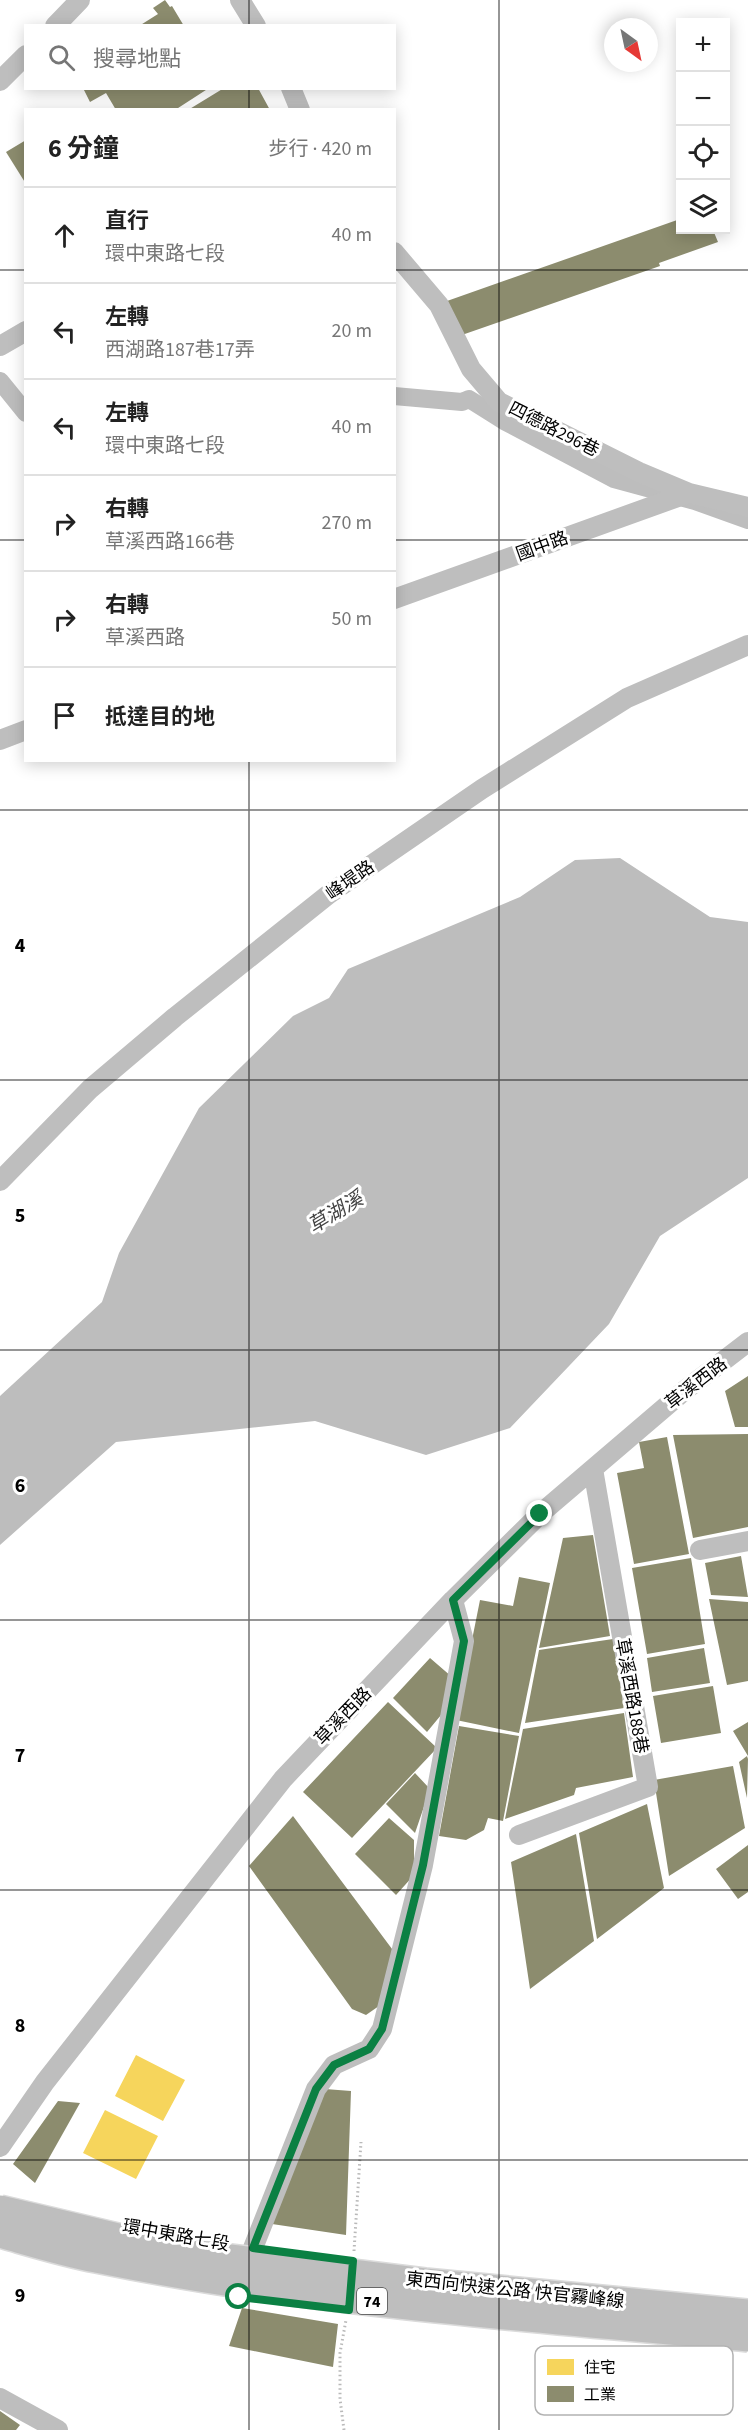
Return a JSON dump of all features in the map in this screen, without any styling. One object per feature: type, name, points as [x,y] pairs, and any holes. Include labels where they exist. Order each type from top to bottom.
[{"type":"highway","name":"東西向快速公路 快官霧峰線","points":[[0,2209],[181,2252],[425,2282],[748,2313]]},
{"type":"highway","name":"東西向快速公路 快官霧峰線","points":[[0,2234],[95,2259],[260,2288],[453,2311],[748,2338]]},
{"type":"street","points":[[57,24],[80,0]]},
{"type":"street","points":[[240,0],[255,24]]},
{"type":"street","points":[[0,81],[24,57]]},
{"type":"street","points":[[292,90],[299,108]]},
{"type":"street","name":"四德路296巷","points":[[396,254],[439,305],[471,369],[500,402],[639,472],[689,493],[748,507]]},
{"type":"street","points":[[0,346],[24,332]]},
{"type":"street","name":"國中路","points":[[396,598],[689,493]]},
{"type":"street","name":"峰堤路","points":[[0,1181],[90,1089],[175,1017],[329,894],[482,789],[627,698],[748,645]]},
{"type":"street","points":[[0,740],[24,731]]},
{"type":"street","name":"草溪西路","points":[[0,2147],[45,2082],[283,1779],[453,1600],[540,1514],[684,1391],[748,1342]]},
{"type":"street","name":"草溪西路188巷","points":[[519,1835],[648,1787],[593,1469]]},
{"type":"street","points":[[700,1550],[748,1541]]},
{"type":"street","points":[[253,2248],[316,2089],[334,2065],[369,2049],[382,2029],[423,1865],[464,1641],[453,1600]]},
{"type":"street","name":"環中東路七段","points":[[0,2196],[182,2239],[353,2261],[748,2301]]},
{"type":"street","points":[[0,2247],[95,2269],[239,2297],[717,2346]]},
{"type":"street","points":[[349,2310],[353,2261]]},
{"type":"street","points":[[733,2348],[748,2349]]},
{"type":"street","points":[[0,2398],[58,2430]]},
{"type":"path","points":[[353,2261],[362,2142]]},
{"type":"path","points":[[344,2430],[340,2399],[340,2353],[349,2310]]},
{"type":"water","name":"草湖溪","points":[[620,858],[710,917],[748,922],[748,1178],[660,1236],[609,1324],[510,1428],[426,1455],[315,1421],[116,1442],[0,1545],[0,1396],[102,1302],[119,1253],[199,1108],[293,1016],[329,998],[348,969],[520,897],[575,860]]},
{"type":"building: 住宅","points":[[136,2055],[185,2080],[163,2121],[115,2096]]},
{"type":"building: 住宅","points":[[105,2110],[158,2136],[136,2179],[83,2153]]},
{"type":"building: 工業","points":[[165,0],[170,7],[172,6],[183,24],[142,24],[158,14],[153,8]]},
{"type":"building: 工業","points":[[84,90],[206,90],[178,108],[115,108],[106,93],[90,102]]},
{"type":"building: 工業","points":[[221,90],[259,90],[269,108],[191,108]]},
{"type":"building: 工業","points":[[24,141],[24,181],[6,152]]},
{"type":"building: 工業","points":[[676,220],[676,234],[715,234],[718,242],[659,263],[660,266],[459,336],[447,301]]},
{"type":"building: 工業","points":[[748,1376],[748,1427],[735,1427],[725,1391]]},
{"type":"building: 工業","points":[[748,1434],[748,1527],[693,1538],[673,1435]]},
{"type":"building: 工業","points":[[667,1437],[689,1554],[634,1564],[617,1473],[644,1468],[639,1442]]},
{"type":"building: 工業","points":[[593,1535],[610,1636],[539,1648],[563,1538]]},
{"type":"building: 工業","points":[[741,1556],[748,1597],[711,1595],[705,1563]]},
{"type":"building: 工業","points":[[691,1558],[705,1644],[647,1654],[632,1568]]},
{"type":"building: 工業","points":[[519,1577],[550,1583],[519,1733],[456,1720],[480,1600],[513,1606]]},
{"type":"building: 工業","points":[[709,1599],[748,1602],[748,1681],[727,1685]]},
{"type":"building: 工業","points":[[613,1639],[624,1708],[525,1723],[539,1650]]},
{"type":"building: 工業","points":[[704,1648],[710,1683],[652,1692],[647,1658]]},
{"type":"building: 工業","points":[[430,1658],[452,1677],[446,1709],[427,1732],[393,1698]]},
{"type":"building: 工業","points":[[713,1686],[721,1733],[661,1743],[653,1696]]},
{"type":"building: 工業","points":[[388,1702],[437,1748],[352,1838],[303,1792]]},
{"type":"building: 工業","points":[[624,1713],[633,1777],[576,1788],[574,1795],[505,1819],[523,1729]]},
{"type":"building: 工業","points":[[748,1722],[748,1756],[733,1731]]},
{"type":"building: 工業","points":[[459,1726],[519,1736],[503,1821],[488,1818],[484,1830],[466,1840],[439,1836]]},
{"type":"building: 工業","points":[[747,1756],[748,1759],[747,1798],[739,1762]]},
{"type":"building: 工業","points":[[733,1766],[745,1828],[669,1876],[654,1780]]},
{"type":"building: 工業","points":[[415,1773],[430,1789],[415,1833],[386,1804]]},
{"type":"building: 工業","points":[[647,1804],[664,1888],[597,1939],[579,1833]]},
{"type":"building: 工業","points":[[293,1816],[395,1953],[389,1999],[366,2015],[352,2009],[249,1866]]},
{"type":"building: 工業","points":[[389,1818],[414,1840],[414,1875],[396,1895],[355,1854]]},
{"type":"building: 工業","points":[[576,1834],[594,1941],[530,1989],[511,1862]]},
{"type":"building: 工業","points":[[748,1845],[748,1892],[738,1899],[716,1869]]},
{"type":"building: 工業","points":[[325,2089],[351,2091],[346,2235],[272,2224]]},
{"type":"building: 工業","points":[[58,2101],[80,2103],[35,2183],[13,2164]]},
{"type":"building: 工業","points":[[242,2308],[338,2324],[333,2367],[229,2346]]},
{"type":"building: 工業","points":[[0,2411],[20,2425],[16,2430],[0,2430]]},
{"type":"waterway","points":[[0,381],[24,411]]},
{"type":"waterway","points":[[396,396],[462,402],[469,399],[504,421],[614,479],[695,501],[748,520]]},
{"type":"route","points":[[239,2297],[349,2310],[353,2261],[253,2248],[316,2089],[334,2065],[369,2049],[382,2029],[423,1865],[464,1641],[453,1600],[540,1514]]}]
